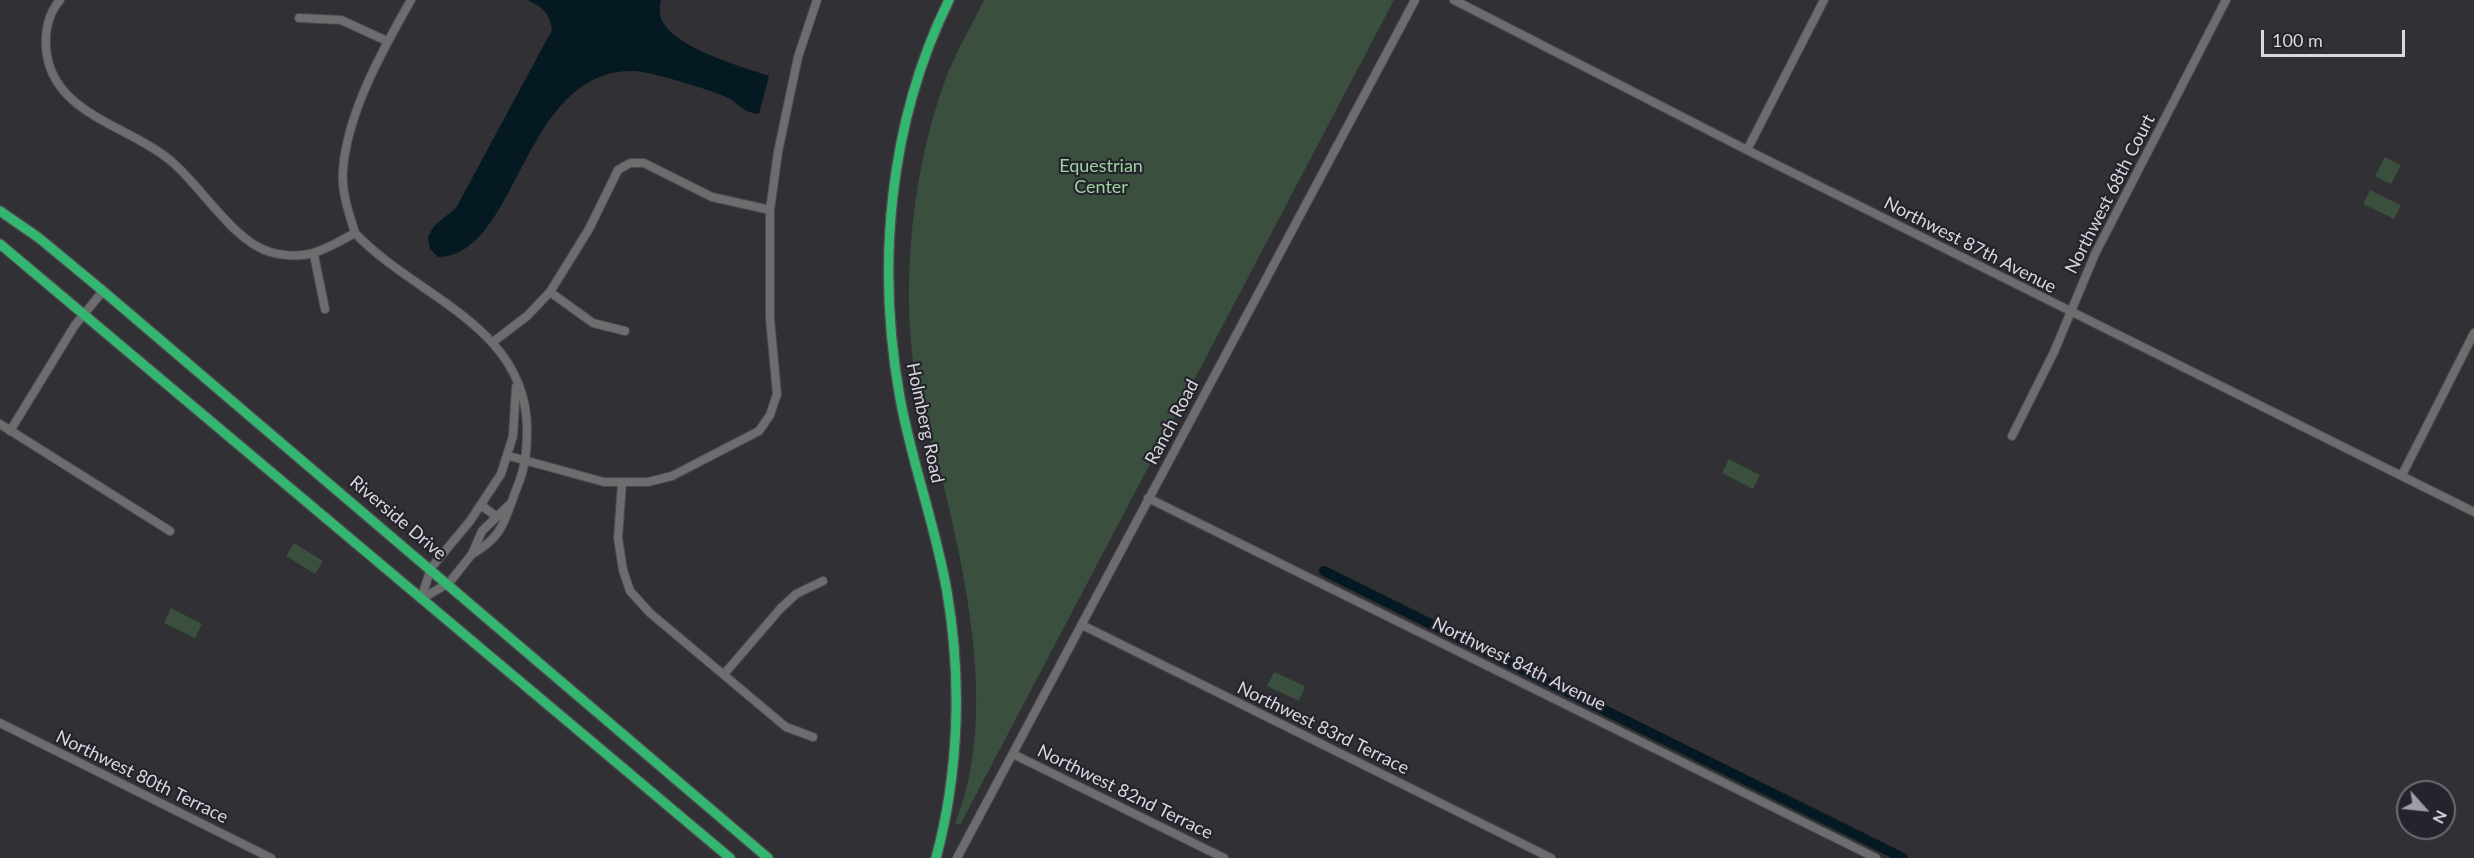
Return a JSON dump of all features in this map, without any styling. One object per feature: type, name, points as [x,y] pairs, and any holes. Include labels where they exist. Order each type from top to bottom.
[{"type":"street","points":[[60,0],[49,19],[46,37],[47,56],[55,77],[72,100],[91,115],[142,141],[170,160],[195,183],[245,240],[269,252],[294,257],[314,255],[355,233]]},
{"type":"street","points":[[411,0],[387,41],[360,104],[343,170],[345,200],[355,233],[374,253],[450,304],[479,327],[493,342],[516,377],[526,412],[526,462],[506,522],[487,546],[472,554]]},
{"type":"street","points":[[509,456],[604,482],[648,482],[672,476],[759,431],[770,415],[777,394],[770,319],[770,210],[778,152],[798,57],[817,0]]},
{"type":"street","name":"Holmberg Road","points":[[936,858],[949,792],[954,745],[954,649],[947,592],[903,411],[894,364],[889,250],[895,184],[905,122],[919,69],[949,0]]},
{"type":"street","name":"Ranch Road","points":[[957,858],[1415,0]]},
{"type":"street","name":"Northwest 87th Avenue","points":[[1454,0],[1747,150],[2474,512]]},
{"type":"street","points":[[1747,150],[1824,0]]},
{"type":"street","name":"Northwest 68th Court","points":[[2012,436],[2054,352],[2069,311],[2095,254],[2226,0]]},
{"type":"street","points":[[298,18],[341,20],[387,41]]},
{"type":"street","points":[[493,342],[526,316],[550,292],[589,229],[618,170],[630,163],[644,163],[712,197],[770,210]]},
{"type":"street","name":"Riverside Drive","points":[[0,211],[39,238],[103,291],[449,583],[768,858]]},
{"type":"street","points":[[0,244],[85,313],[730,858]]},
{"type":"street","points":[[314,255],[325,309]]},
{"type":"street","points":[[10,430],[85,313],[103,291]]},
{"type":"street","points":[[550,292],[593,323],[625,331]]},
{"type":"street","points":[[2402,476],[2474,333]]},
{"type":"street","points":[[421,599],[431,568],[481,505],[496,483],[509,456],[516,416],[516,377]]},
{"type":"street","points":[[0,424],[170,531]]},
{"type":"street","points":[[622,483],[618,538],[630,591],[650,613],[725,673],[786,727],[813,737]]},
{"type":"street","name":"Northwest 84th Avenue","points":[[1148,498],[1876,858]]},
{"type":"street","points":[[421,599],[449,583],[472,554],[482,531],[511,503]]},
{"type":"street","points":[[481,505],[496,517]]},
{"type":"street","points":[[725,673],[780,609],[796,594],[823,581]]},
{"type":"street","name":"Northwest 83rd Terrace","points":[[1082,625],[1551,858]]},
{"type":"street","name":"Northwest 80th Terrace","points":[[0,723],[271,858]]},
{"type":"street","name":"Northwest 82nd Terrace","points":[[1013,754],[1224,858]]},
{"type":"green space","name":"Equestrian Center","points":[[984,0],[1394,0],[960,825],[955,823],[968,784],[974,742],[976,698],[974,654],[961,565],[943,483],[917,387],[909,315],[909,277],[915,201],[930,129],[949,71]]},
{"type":"green space","points":[[2385,157],[2401,165],[2391,184],[2375,176]]},
{"type":"green space","points":[[2370,190],[2401,205],[2394,219],[2363,204]]},
{"type":"green space","points":[[1729,459],[1760,475],[1753,489],[1722,473]]},
{"type":"green space","points":[[294,543],[323,561],[315,574],[286,556]]},
{"type":"green space","points":[[171,608],[202,624],[195,638],[164,623]]},
{"type":"green space","points":[[1274,672],[1305,686],[1299,701],[1267,686]]},
{"type":"water","points":[[528,0],[661,0],[661,18],[668,29],[679,38],[725,61],[769,76],[759,114],[746,111],[725,96],[656,75],[636,71],[598,78],[568,98],[544,127],[487,227],[465,249],[438,257],[430,249],[428,237],[434,226],[456,208],[552,30],[550,19],[545,12]]},
{"type":"waterway","points":[[1324,571],[1903,858]]},
{"type":"cycle path","points":[[936,858],[944,826],[954,759],[955,658],[942,568],[900,398],[889,297],[889,246],[893,195],[901,144],[913,95],[929,47],[949,0]]},
{"type":"cycle path","points":[[0,211],[39,238],[103,291],[768,858]]},
{"type":"cycle path","points":[[0,244],[730,858]]}]
